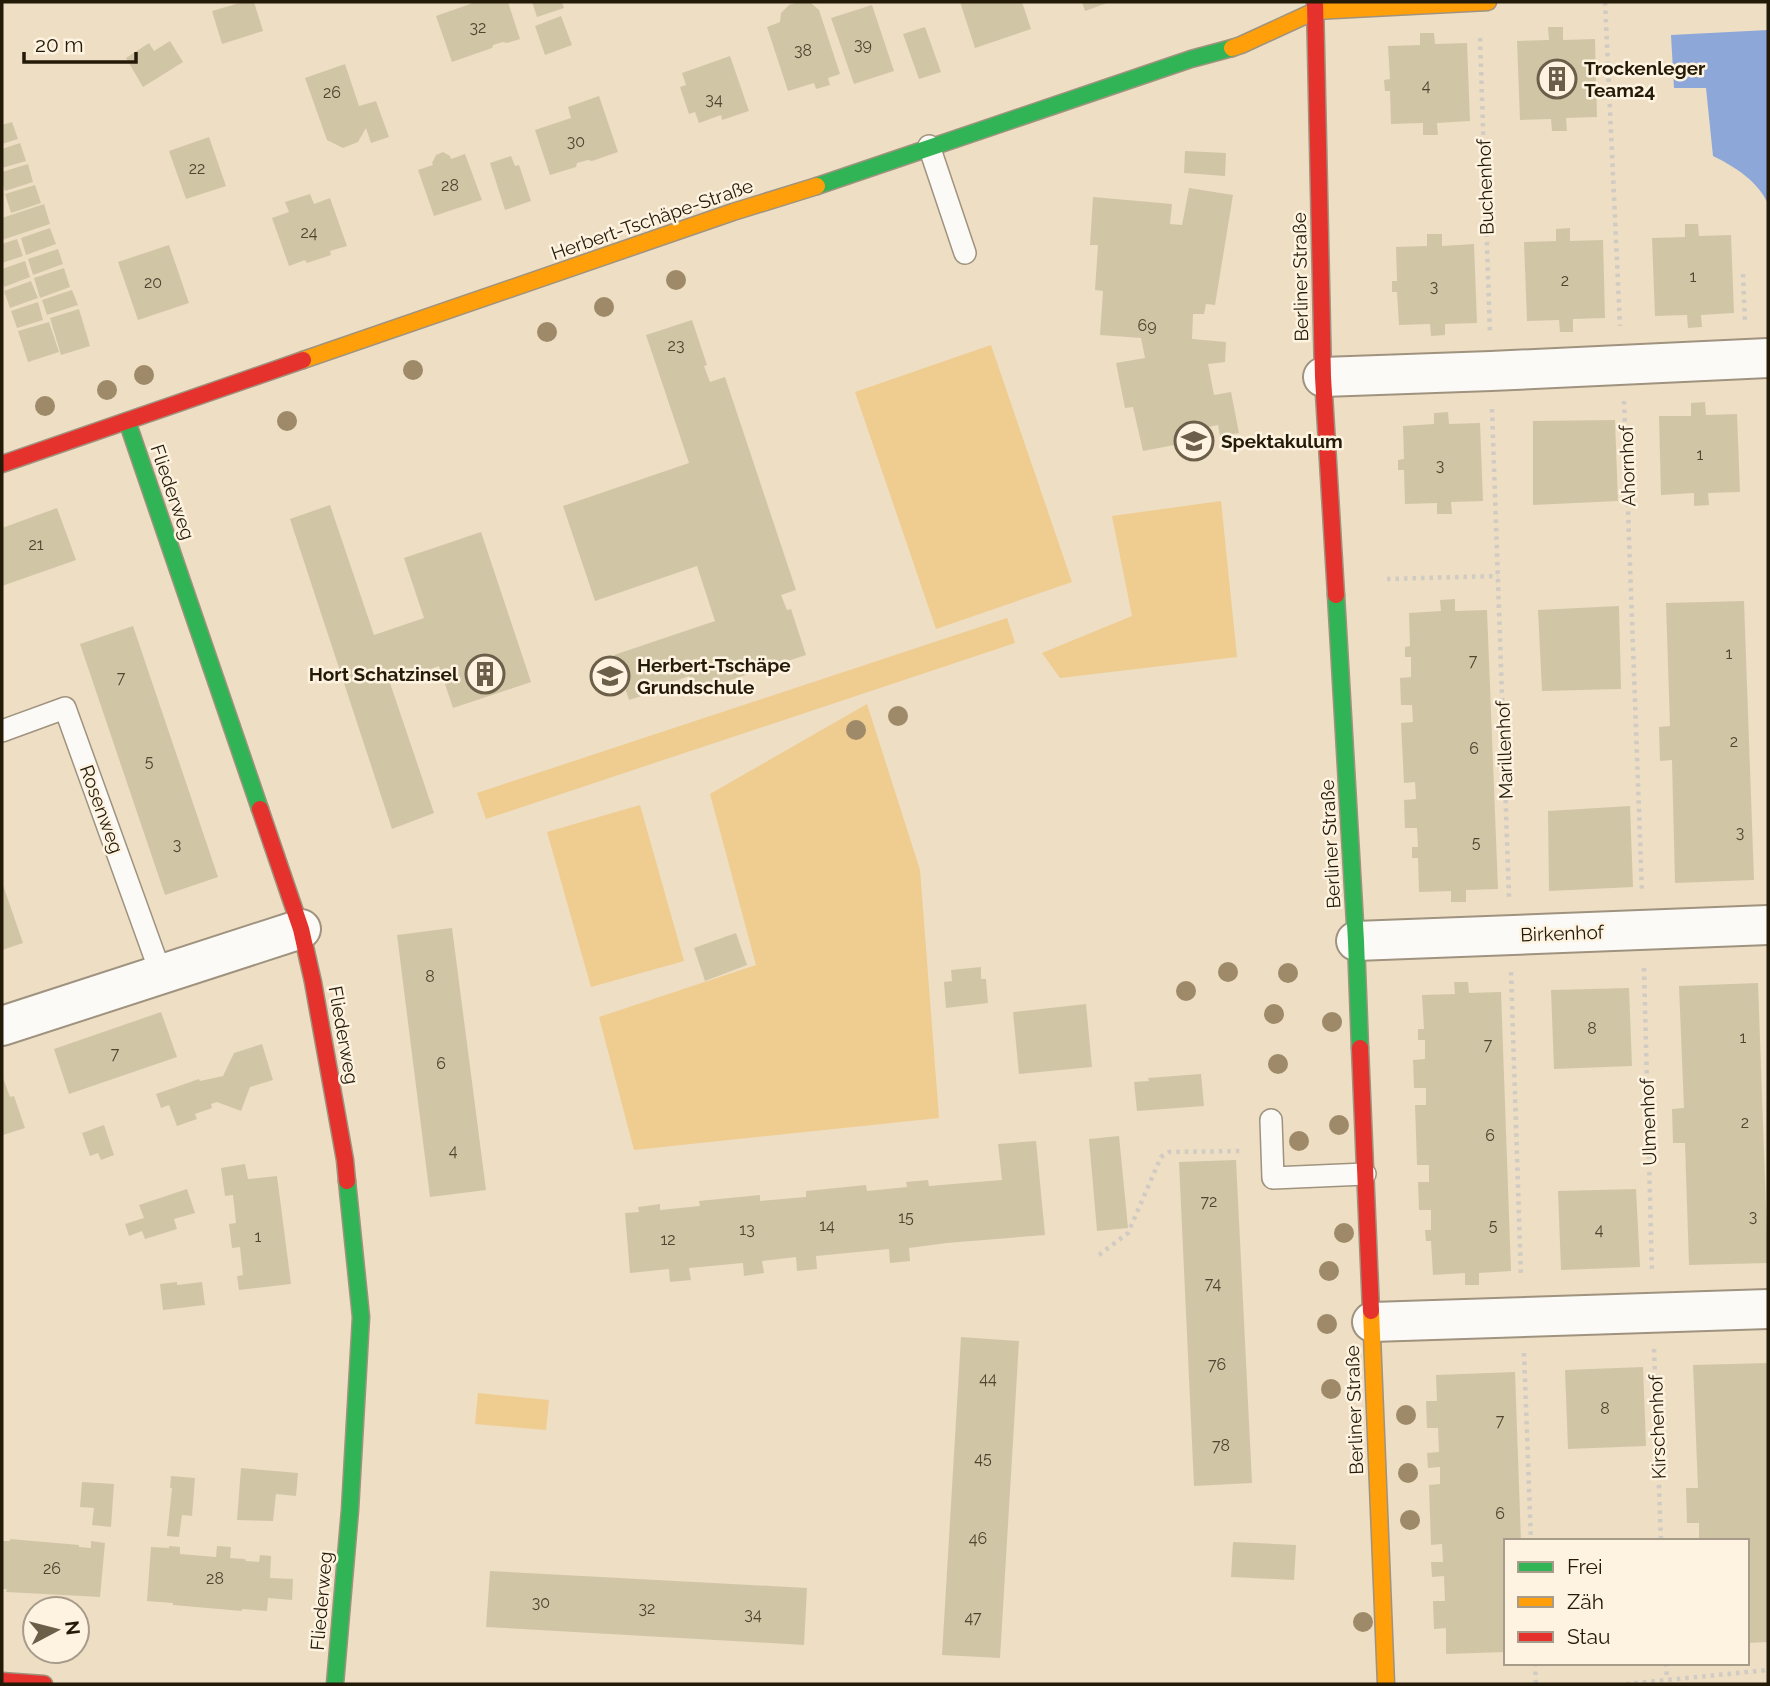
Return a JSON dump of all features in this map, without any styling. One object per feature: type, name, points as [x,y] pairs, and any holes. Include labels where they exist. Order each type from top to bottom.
[{"type":"street","points":[[1315,6],[1488,2]]},
{"type":"street","name":"Herbert-Tschäpe-Straße","points":[[2,464],[733,212],[801,192],[929,146],[1191,59],[1241,45],[1315,6]]},
{"type":"street","name":"Berliner Straße","points":[[1315,6],[1323,377],[1356,941],[1386,1684]]},
{"type":"street","points":[[1323,377],[1758,358]]},
{"type":"street","name":"Fliederweg","points":[[127,421],[301,929],[345,1160],[361,1317],[350,1510],[335,1684]]},
{"type":"street","name":"Birkenhof","points":[[1356,941],[1768,925]]},
{"type":"street","points":[[2,1027],[301,929]]},
{"type":"street","points":[[1372,1322],[1768,1309]]},
{"type":"street","points":[[2,1681],[44,1684]]},
{"type":"lane","points":[[929,146],[965,253]]},
{"type":"lane","name":"Rosenweg","points":[[2,731],[65,708],[161,974]]},
{"type":"lane","points":[[1271,1120],[1273,1178],[1365,1174]]},
{"type":"path","name":"Buchenhof","points":[[1479,2],[1491,371]]},
{"type":"path","points":[[1605,2],[1622,364]]},
{"type":"path","points":[[1743,274],[1758,358]]},
{"type":"path","name":"Ahornhof","points":[[1622,364],[1643,930]]},
{"type":"path","name":"Marillenhof","points":[[1491,371],[1510,935]]},
{"type":"path","points":[[1387,579],[1498,576]]},
{"type":"path","name":"Ulmenhof","points":[[1643,930],[1653,1313]]},
{"type":"path","points":[[1510,935],[1531,1539]]},
{"type":"path","points":[[1099,1255],[1128,1233],[1161,1157],[1169,1152],[1272,1150]]},
{"type":"path","name":"Kirschenhof","points":[[1653,1313],[1661,1539]]},
{"type":"path","points":[[1535,1665],[1536,1684]]},
{"type":"path","points":[[1666,1665],[1667,1679]]},
{"type":"path","points":[[1626,1684],[1768,1670]]},
{"type":"shaded area","points":[[991,345],[1072,582],[936,629],[855,392]]},
{"type":"shaded area","points":[[1221,501],[1237,657],[1060,678],[1042,653],[1132,616],[1112,516]]},
{"type":"shaded area","points":[[1007,618],[1015,643],[486,819],[477,793]]},
{"type":"shaded area","points":[[867,704],[920,870],[939,1118],[634,1150],[599,1017],[756,965],[710,794]]},
{"type":"shaded area","points":[[640,805],[684,961],[591,987],[547,832]]},
{"type":"shaded area","points":[[478,1393],[549,1400],[546,1430],[475,1424]]},
{"type":"water","points":[[1768,30],[1768,204],[1759,189],[1745,176],[1713,156],[1706,88],[1674,88],[1671,35]]},
{"type":"building","points":[[243,2],[254,2],[263,31],[222,44],[212,11]]},
{"type":"building","points":[[473,2],[508,2],[520,39],[493,45],[492,48],[452,62],[436,16]]},
{"type":"building","points":[[532,2],[562,2],[564,8],[537,17]]},
{"type":"building","points":[[960,2],[1022,2],[1031,29],[975,48]]},
{"type":"building","points":[[1082,2],[1110,2],[1085,11]]},
{"type":"building","points":[[811,3],[819,10],[840,74],[828,78],[830,85],[816,89],[814,83],[788,91],[767,27],[780,22],[781,13],[789,5]]},
{"type":"building","points":[[872,5],[894,71],[854,84],[831,18]]},
{"type":"building","points":[[561,16],[572,45],[545,55],[535,26]]},
{"type":"building","points":[[925,27],[941,72],[919,79],[903,34]]},
{"type":"building","name":"Trockenleger Team24","points":[[1548,27],[1563,27],[1563,40],[1595,39],[1597,117],[1566,118],[1567,131],[1552,131],[1551,119],[1520,120],[1517,41],[1549,40]]},
{"type":"building","points":[[1420,33],[1434,33],[1435,44],[1467,43],[1470,121],[1437,123],[1438,135],[1423,135],[1423,123],[1391,124],[1390,91],[1385,91],[1384,80],[1390,79],[1388,46],[1420,45]]},
{"type":"building","points":[[170,41],[183,62],[143,87],[126,58],[149,43],[154,51]]},
{"type":"building","points":[[730,56],[749,111],[722,120],[721,115],[699,123],[695,112],[689,114],[680,87],[686,85],[682,73]]},
{"type":"building","points":[[345,64],[359,106],[376,101],[389,137],[371,143],[366,128],[358,142],[343,148],[327,140],[305,78]]},
{"type":"building","points":[[599,96],[618,152],[577,163],[576,167],[550,175],[535,130],[571,118],[568,107]]},
{"type":"building","points":[[12,122],[18,139],[2,144],[2,125]]},
{"type":"building","points":[[209,137],[226,186],[186,199],[169,151]]},
{"type":"building","points":[[20,143],[26,161],[2,168],[2,149]]},
{"type":"building","points":[[1185,151],[1226,153],[1225,176],[1184,173]]},
{"type":"building","points":[[443,152],[451,159],[465,154],[482,200],[434,216],[418,170],[433,165],[436,155]]},
{"type":"building","points":[[511,156],[515,166],[519,165],[531,201],[505,210],[490,163]]},
{"type":"building","points":[[28,164],[33,182],[5,191],[2,172]]},
{"type":"building","points":[[35,185],[41,203],[11,213],[5,194]]},
{"type":"building","points":[[1189,188],[1233,195],[1215,305],[1206,304],[1204,314],[1193,314],[1192,339],[1226,342],[1225,362],[1208,364],[1214,395],[1231,392],[1239,433],[1220,436],[1218,425],[1204,428],[1206,439],[1143,451],[1133,407],[1125,408],[1116,363],[1145,358],[1141,338],[1100,335],[1103,291],[1095,290],[1098,245],[1090,245],[1093,197],[1172,204],[1170,224],[1182,225]]},
{"type":"building","points":[[310,194],[314,204],[330,198],[347,246],[330,251],[331,255],[289,266],[272,218],[289,212],[285,202]]},
{"type":"building","points":[[44,204],[50,224],[2,240],[2,218]]},
{"type":"building","points":[[1685,224],[1698,224],[1699,236],[1731,235],[1734,313],[1701,315],[1702,327],[1688,328],[1687,315],[1655,316],[1652,238],[1685,237]]},
{"type":"building","points":[[50,228],[56,244],[26,255],[21,238]]},
{"type":"building","points":[[1570,228],[1570,241],[1603,240],[1605,318],[1573,319],[1573,332],[1560,332],[1559,320],[1527,321],[1524,242],[1556,241],[1556,229]]},
{"type":"building","points":[[1427,234],[1442,234],[1442,246],[1474,244],[1477,323],[1445,324],[1445,335],[1431,336],[1430,324],[1399,325],[1397,292],[1392,292],[1392,281],[1397,281],[1396,247],[1427,246]]},
{"type":"building","points":[[17,239],[23,256],[2,263],[2,244]]},
{"type":"building","points":[[169,245],[189,303],[138,320],[118,262]]},
{"type":"building","points":[[58,249],[63,264],[33,275],[28,259]]},
{"type":"building","points":[[25,261],[30,277],[4,287],[2,269]]},
{"type":"building","points":[[64,268],[70,287],[40,298],[34,278]]},
{"type":"building","points":[[31,281],[38,298],[10,308],[4,291]]},
{"type":"building","points":[[72,290],[78,305],[47,315],[42,300]]},
{"type":"building","points":[[38,302],[43,320],[17,328],[11,311]]},
{"type":"building","points":[[79,309],[90,346],[61,355],[50,318]]},
{"type":"building","points":[[692,320],[710,382],[725,377],[796,590],[781,595],[787,610],[791,609],[806,655],[694,692],[689,676],[673,682],[675,685],[629,700],[614,655],[715,621],[697,566],[595,601],[563,506],[689,463],[646,335]]},
{"type":"building","points":[[49,322],[59,352],[28,362],[18,331]]},
{"type":"building","points":[[1705,402],[1706,415],[1737,414],[1740,492],[1708,493],[1709,505],[1694,506],[1694,493],[1661,495],[1659,416],[1691,416],[1691,403]]},
{"type":"building","points":[[1448,412],[1449,424],[1480,423],[1483,501],[1451,502],[1452,514],[1437,514],[1437,503],[1405,504],[1404,470],[1398,470],[1398,460],[1404,459],[1403,426],[1434,424],[1434,413]]},
{"type":"building","points":[[1615,420],[1618,501],[1533,505],[1533,421]]},
{"type":"building","name":"Hort Schatzinsel","points":[[330,505],[374,635],[424,618],[404,558],[481,532],[531,682],[453,708],[439,666],[390,683],[434,813],[392,829],[290,519]]},
{"type":"building","points":[[57,508],[76,560],[2,586],[2,528]]},
{"type":"building","points":[[1455,599],[1455,611],[1487,610],[1498,889],[1466,890],[1466,902],[1451,902],[1451,891],[1419,892],[1418,858],[1412,858],[1412,847],[1418,847],[1417,828],[1405,828],[1404,800],[1416,799],[1415,782],[1404,783],[1401,723],[1413,722],[1412,705],[1401,705],[1400,678],[1411,677],[1411,657],[1405,657],[1405,647],[1410,646],[1409,613],[1441,611],[1440,600]]},
{"type":"building","points":[[1744,601],[1754,880],[1675,883],[1672,760],[1660,761],[1659,727],[1670,726],[1666,603]]},
{"type":"building","points":[[1619,606],[1621,689],[1542,691],[1538,610]]},
{"type":"building","points":[[133,626],[218,877],[165,895],[80,644]]},
{"type":"building","points":[[1630,806],[1633,887],[1549,891],[1548,811]]},
{"type":"building","points":[[2,882],[23,943],[2,950]]},
{"type":"building","points":[[452,928],[486,1190],[430,1197],[397,935]]},
{"type":"building","points":[[736,933],[747,965],[705,981],[694,948]]},
{"type":"building","points":[[981,967],[981,979],[986,979],[988,1003],[946,1008],[944,982],[952,981],[951,970]]},
{"type":"building","points":[[1454,982],[1468,982],[1469,993],[1501,992],[1511,1271],[1479,1273],[1479,1285],[1465,1285],[1465,1273],[1433,1275],[1431,1241],[1426,1241],[1425,1230],[1431,1230],[1431,1210],[1419,1210],[1418,1182],[1429,1182],[1429,1165],[1417,1165],[1415,1105],[1426,1105],[1426,1088],[1414,1088],[1413,1060],[1425,1059],[1425,1040],[1418,1040],[1418,1029],[1424,1029],[1422,995],[1455,994]]},
{"type":"building","points":[[1758,983],[1768,1263],[1689,1265],[1685,1143],[1673,1143],[1672,1109],[1684,1108],[1679,986]]},
{"type":"building","points":[[1629,988],[1632,1066],[1554,1069],[1551,990]]},
{"type":"building","points":[[1086,1004],[1092,1067],[1019,1074],[1013,1012]]},
{"type":"building","points":[[161,1012],[177,1057],[69,1094],[54,1049]]},
{"type":"building","points":[[262,1044],[273,1080],[250,1087],[241,1111],[217,1102],[211,1104],[212,1108],[195,1114],[197,1119],[177,1126],[169,1105],[161,1108],[156,1094],[199,1079],[200,1081],[223,1076],[234,1053]]},
{"type":"building","points":[[1201,1074],[1204,1106],[1137,1111],[1134,1082],[1149,1081],[1148,1078]]},
{"type":"building","points":[[2,1075],[10,1097],[14,1096],[25,1128],[3,1135],[2,1129]]},
{"type":"building","points":[[104,1125],[114,1155],[101,1160],[98,1153],[90,1156],[82,1133]]},
{"type":"building","points":[[1119,1136],[1128,1228],[1097,1231],[1089,1139]]},
{"type":"building","points":[[1036,1141],[1045,1235],[909,1248],[910,1261],[890,1263],[889,1249],[816,1256],[817,1269],[797,1271],[796,1257],[762,1261],[764,1273],[744,1276],[743,1263],[689,1268],[691,1280],[670,1282],[669,1269],[630,1273],[625,1213],[639,1212],[638,1207],[660,1204],[660,1210],[700,1206],[699,1201],[760,1195],[760,1201],[806,1197],[806,1191],[866,1185],[867,1191],[907,1187],[906,1182],[928,1180],[929,1186],[1002,1180],[998,1144]]},
{"type":"building","points":[[1236,1160],[1252,1483],[1194,1486],[1179,1162]]},
{"type":"building","points":[[245,1164],[248,1179],[277,1176],[291,1284],[239,1290],[237,1276],[243,1275],[240,1247],[232,1248],[229,1224],[236,1223],[233,1195],[225,1196],[221,1168]]},
{"type":"building","points":[[187,1189],[195,1213],[174,1219],[177,1229],[145,1239],[142,1231],[129,1236],[125,1224],[144,1218],[139,1205]]},
{"type":"building","points":[[1636,1189],[1640,1267],[1561,1270],[1558,1191]]},
{"type":"building","points":[[177,1282],[177,1285],[202,1282],[205,1305],[163,1310],[160,1284]]},
{"type":"building","points":[[961,1337],[1019,1341],[1000,1658],[942,1655]]},
{"type":"building","points":[[1768,1363],[1768,1642],[1749,1643],[1749,1539],[1699,1539],[1699,1523],[1687,1523],[1686,1488],[1698,1488],[1693,1365]]},
{"type":"building","points":[[1643,1367],[1646,1446],[1568,1449],[1565,1370]]},
{"type":"building","points":[[1515,1372],[1521,1539],[1504,1539],[1504,1652],[1446,1654],[1446,1628],[1434,1629],[1433,1601],[1445,1601],[1444,1576],[1432,1577],[1431,1562],[1443,1562],[1442,1544],[1431,1545],[1429,1485],[1440,1484],[1440,1467],[1428,1468],[1427,1453],[1439,1452],[1438,1428],[1427,1428],[1426,1401],[1437,1401],[1436,1375]]},
{"type":"building","points":[[241,1468],[298,1473],[296,1496],[276,1494],[273,1521],[237,1520]]},
{"type":"building","points":[[171,1476],[195,1478],[192,1516],[182,1515],[179,1537],[167,1536]]},
{"type":"building","points":[[82,1482],[114,1484],[111,1527],[92,1525],[94,1508],[80,1507]]},
{"type":"building","points":[[2,1541],[91,1548],[91,1541],[105,1543],[100,1597],[6,1592],[7,1589],[2,1589]]},
{"type":"building","points":[[1233,1542],[1296,1545],[1294,1580],[1231,1577]]},
{"type":"building","points":[[217,1546],[231,1547],[230,1558],[246,1561],[259,1562],[260,1555],[271,1556],[270,1578],[293,1579],[292,1600],[268,1598],[267,1611],[147,1601],[151,1547],[180,1547],[180,1554],[216,1557]]},
{"type":"building","points":[[490,1571],[807,1588],[804,1645],[486,1627]]},
{"type":"traffic: fast","points":[[817,186],[1191,59],[1232,48]]},
{"type":"traffic: fast","points":[[127,421],[260,809]]},
{"type":"traffic: fast","points":[[1336,595],[1360,1048]]},
{"type":"traffic: fast","points":[[335,1684],[350,1510],[361,1317],[347,1181]]},
{"type":"traffic: slow","points":[[1232,48],[1315,11],[1488,2]]},
{"type":"traffic: slow","points":[[303,360],[733,212],[817,186]]},
{"type":"traffic: slow","points":[[1371,1311],[1386,1684]]},
{"type":"traffic: jam","points":[[1315,2],[1323,377],[1336,595]]},
{"type":"traffic: jam","points":[[2,464],[303,360]]},
{"type":"traffic: jam","points":[[260,809],[301,929],[313,982],[347,1181]]},
{"type":"traffic: jam","points":[[1360,1048],[1371,1311]]},
{"type":"traffic: jam","points":[[2,1681],[44,1684]]},
{"type":"place","name":"Trockenleger Team24","points":[[1557,79]]},
{"type":"place","name":"Spektakulum","points":[[1194,441]]},
{"type":"place","name":"Hort Schatzinsel","points":[[485,674]]},
{"type":"place","name":"Herbert-Tschäpe Grundschule","points":[[610,676]]}]
